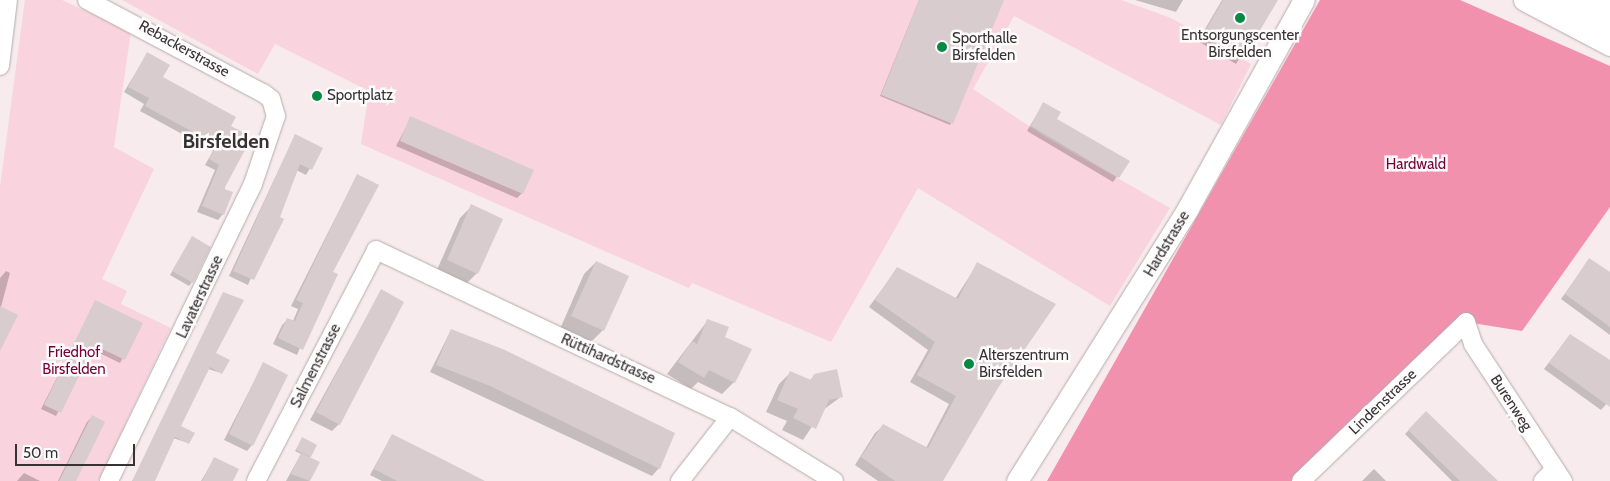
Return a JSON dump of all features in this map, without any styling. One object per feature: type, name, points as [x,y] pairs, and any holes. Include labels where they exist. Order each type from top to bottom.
[{"type":"highway","points":[[1543,0],[1610,25]]},
{"type":"street","points":[[0,66],[8,0]]},
{"type":"street","name":"Rebackerstrasse","points":[[87,0],[251,86],[275,107]]},
{"type":"street","name":"Hardstrasse","points":[[1017,481],[1173,233],[1304,0]]},
{"type":"street","points":[[1524,0],[1610,44]]},
{"type":"street","points":[[1577,0],[1610,8]]},
{"type":"street","name":"Lavaterstrasse","points":[[109,481],[253,184],[274,125],[275,107]]},
{"type":"street","name":"Rüttihardstrasse","points":[[376,250],[730,417],[834,481]]},
{"type":"street","name":"Salmenstrasse","points":[[256,481],[376,250]]},
{"type":"street","name":"Burenweg","points":[[1466,322],[1473,344],[1553,477]]},
{"type":"street","name":"Lindenstrasse","points":[[1301,481],[1466,322]]},
{"type":"street","points":[[680,481],[730,417]]},
{"type":"green space","name":"Friedhof Birsfelden","points":[[25,0],[62,0],[131,32],[114,147],[154,169],[102,279],[127,291],[121,304],[171,328],[98,481],[0,481],[0,187]]},
{"type":"green space","points":[[122,0],[1121,0],[1171,18],[1251,64],[1221,125],[1014,16],[973,89],[1047,138],[1170,208],[1110,306],[918,188],[831,342],[692,283],[689,288],[361,144],[369,91],[275,44],[258,74]]},
{"type":"green space","name":"Hardwald","points":[[1320,0],[1460,0],[1610,66],[1610,207],[1522,331],[1466,322],[1301,481],[1047,481]]},
{"type":"building","name":"Sporthalle Birsfelden","points":[[919,0],[1004,0],[953,124],[881,95]]},
{"type":"building","name":"Entsorgungscenter Birsfelden","points":[[1223,0],[1278,0],[1243,59],[1203,35]]},
{"type":"building","points":[[147,52],[170,65],[163,77],[236,117],[231,126],[252,137],[224,189],[233,192],[224,215],[202,206],[219,165],[209,159],[217,145],[145,106],[149,98],[128,87]]},
{"type":"building","points":[[1043,102],[1061,112],[1057,119],[1130,161],[1119,178],[1031,126]]},
{"type":"building","points":[[410,116],[534,170],[523,194],[400,141]]},
{"type":"building","points":[[295,134],[323,148],[312,170],[300,164],[280,217],[284,219],[254,280],[233,271]]},
{"type":"building","points":[[357,174],[379,185],[333,272],[338,274],[303,350],[278,338],[287,318],[295,321],[303,303],[296,300]]},
{"type":"building","points":[[471,204],[503,219],[478,274],[447,260]]},
{"type":"building","points":[[192,236],[211,247],[193,283],[172,271]]},
{"type":"building","points":[[1589,258],[1610,272],[1610,327],[1565,294]]},
{"type":"building","points":[[596,261],[629,276],[604,331],[571,316]]},
{"type":"building","name":"Alterszentrum Birsfelden","points":[[977,262],[1056,304],[998,388],[943,481],[895,481],[861,457],[883,424],[928,448],[956,396],[917,375],[935,342],[875,300],[897,267],[958,299]]},
{"type":"building","points":[[381,289],[404,302],[340,425],[316,412]]},
{"type":"building","points":[[223,292],[244,300],[216,353],[230,360],[222,374],[210,367],[181,426],[195,433],[189,444],[175,437],[155,481],[132,481]]},
{"type":"building","points":[[95,300],[143,323],[125,360],[94,345],[61,413],[44,405]]},
{"type":"building","points":[[0,306],[18,315],[0,351]]},
{"type":"building","points":[[707,319],[729,327],[725,337],[752,349],[735,383],[709,370],[704,378],[678,362],[692,341],[697,344]]},
{"type":"building","points":[[451,329],[505,350],[675,433],[660,469],[490,386],[436,365]]},
{"type":"building","points":[[1570,334],[1610,360],[1610,407],[1549,363]]},
{"type":"building","points":[[263,362],[288,375],[253,446],[229,434]]},
{"type":"building","points":[[837,369],[843,397],[829,400],[816,429],[793,418],[798,409],[777,400],[790,371],[811,380],[814,374]]},
{"type":"building","points":[[1426,411],[1498,481],[1460,481],[1408,430]]},
{"type":"building","points":[[92,415],[105,422],[76,481],[59,481]]},
{"type":"building","points":[[392,434],[485,481],[397,481],[374,469]]},
{"type":"building","points":[[302,437],[317,445],[311,457],[296,450]]},
{"type":"building","points":[[301,453],[320,462],[310,481],[291,474]]},
{"type":"building","points":[[214,457],[239,469],[233,481],[202,481]]},
{"type":"place","name":"Entsorgungscenter Birsfelden","points":[[1240,18]]},
{"type":"place","name":"Sporthalle Birsfelden","points":[[942,47]]},
{"type":"place","name":"Sportplatz","points":[[317,96]]},
{"type":"place","name":"Alterszentrum Birsfelden","points":[[969,364]]},
{"type":"district","name":"Birsfelden","points":[[226,141]]}]
